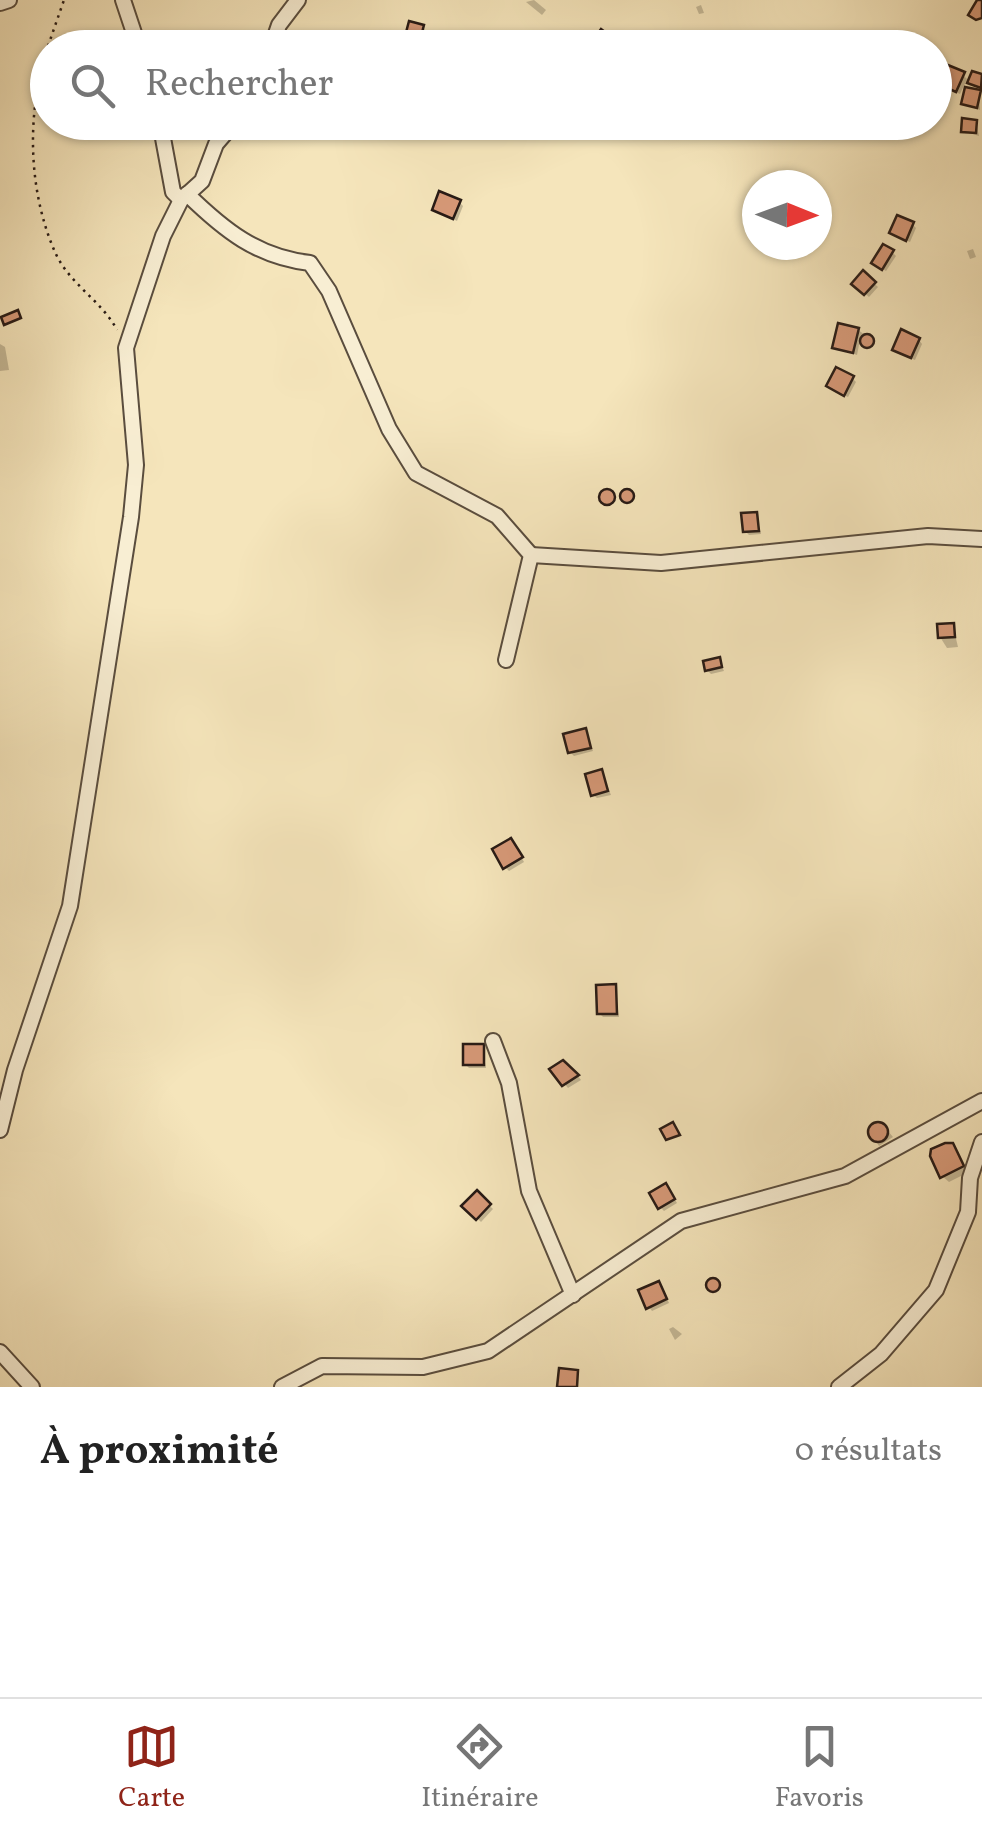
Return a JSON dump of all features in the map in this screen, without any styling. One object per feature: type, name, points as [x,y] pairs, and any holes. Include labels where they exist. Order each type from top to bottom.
[{"type":"street","points":[[0,2],[10,0]]},
{"type":"street","points":[[123,0],[133,30]]},
{"type":"street","points":[[277,30],[298,0]]},
{"type":"street","points":[[163,140],[173,192],[229,236],[284,260],[310,263],[329,290],[389,430],[416,473],[497,516],[531,556],[661,563],[928,536],[982,540]]},
{"type":"street","points":[[0,1130],[15,1070],[70,906],[132,518],[136,465],[126,348],[163,236],[184,197],[202,181],[219,140]]},
{"type":"street","points":[[506,660],[531,556]]},
{"type":"street","points":[[493,1042],[510,1083],[529,1191],[573,1295]]},
{"type":"street","points":[[282,1387],[322,1366],[423,1368],[488,1351],[680,1222],[845,1176],[982,1102]]},
{"type":"street","points":[[839,1387],[881,1354],[936,1290],[968,1212],[970,1178],[982,1142]]},
{"type":"street","points":[[0,1352],[32,1387]]},
{"type":"path","points":[[54,30],[64,0]]},
{"type":"path","points":[[33,140],[32,158],[55,252],[76,283],[111,319],[126,348]]},
{"type":"building","points":[[977,0],[982,0],[982,18],[976,20],[968,15]]},
{"type":"building","points":[[409,21],[424,25],[423,30],[407,30]]},
{"type":"building","points":[[952,67],[965,72],[956,92],[952,90]]},
{"type":"building","points":[[972,71],[982,74],[981,88],[967,83]]},
{"type":"building","points":[[965,87],[981,90],[977,108],[961,104]]},
{"type":"building","points":[[962,118],[977,120],[976,133],[961,132]]},
{"type":"building","points":[[439,191],[461,200],[453,219],[432,210]]},
{"type":"building","points":[[897,215],[914,222],[906,241],[889,233]]},
{"type":"building","points":[[883,244],[894,250],[882,270],[871,263]]},
{"type":"building","points":[[863,270],[876,282],[864,295],[851,284]]},
{"type":"building","points":[[18,310],[21,318],[4,325],[1,317]]},
{"type":"building","points":[[838,323],[859,328],[853,353],[832,348]]},
{"type":"building","points":[[901,329],[920,338],[911,358],[892,350]]},
{"type":"building","points":[[867,334],[874,341],[867,348],[860,341]]},
{"type":"building","points":[[836,367],[854,376],[844,396],[826,386]]},
{"type":"building","points":[[607,489],[615,497],[607,505],[599,497]]},
{"type":"building","points":[[627,489],[634,496],[627,503],[620,496]]},
{"type":"building","points":[[757,512],[759,531],[743,532],[741,513]]},
{"type":"building","points":[[954,623],[955,637],[938,638],[937,624]]},
{"type":"building","points":[[720,657],[722,667],[705,671],[703,661]]},
{"type":"building","points":[[586,728],[591,748],[568,753],[563,734]]},
{"type":"building","points":[[602,769],[608,791],[591,796],[585,774]]},
{"type":"building","points":[[511,838],[523,857],[503,869],[492,849]]},
{"type":"building","points":[[616,984],[617,1014],[597,1014],[596,985]]},
{"type":"building","points":[[463,1044],[484,1044],[484,1065],[463,1065]]},
{"type":"building","points":[[563,1060],[579,1075],[562,1086],[549,1069]]},
{"type":"building","points":[[673,1122],[680,1135],[666,1140],[660,1129]]},
{"type":"building","points":[[878,1122],[888,1132],[878,1142],[868,1132]]},
{"type":"building","points":[[953,1143],[964,1166],[940,1178],[930,1156],[931,1149]]},
{"type":"building","points":[[666,1183],[675,1199],[658,1209],[649,1193]]},
{"type":"building","points":[[477,1190],[491,1204],[476,1220],[461,1206]]},
{"type":"building","points":[[713,1278],[720,1285],[713,1292],[706,1285]]},
{"type":"building","points":[[659,1281],[667,1299],[646,1309],[638,1290]]},
{"type":"building","points":[[559,1368],[578,1370],[577,1387],[557,1387]]}]
